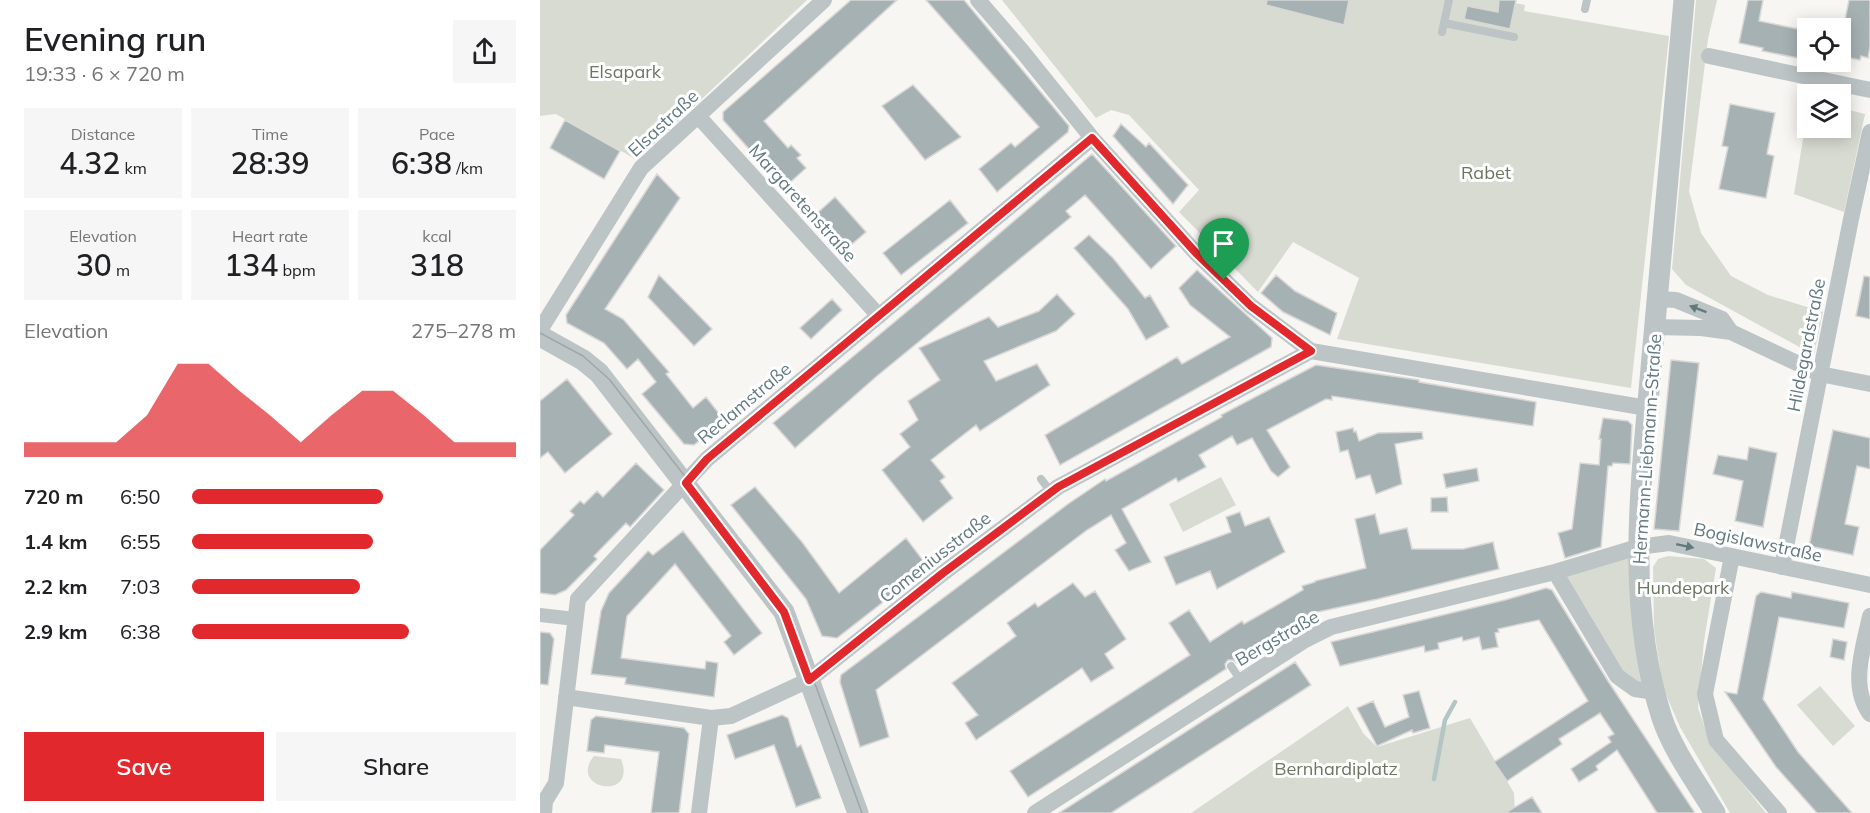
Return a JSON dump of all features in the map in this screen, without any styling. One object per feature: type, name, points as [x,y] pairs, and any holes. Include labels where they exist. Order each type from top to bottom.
[{"type":"street","name":"Elsastraße","points":[[540,330],[640,168],[824,0]]},
{"type":"street","points":[[978,0],[1092,138],[1196,253],[1251,306],[1311,351],[1647,408]]},
{"type":"street","name":"Hermann-Liebmann-Straße","points":[[1684,0],[1647,408],[1638,547],[1641,614],[1655,692],[1663,720],[1674,745],[1715,813]]},
{"type":"street","points":[[1709,56],[1870,90]]},
{"type":"street","name":"Margaretenstraße","points":[[698,116],[879,316]]},
{"type":"street","name":"Hildegardstraße","points":[[1782,567],[1870,132]]},
{"type":"street","name":"Reclamstraße","points":[[544,813],[545,801],[556,783],[578,599],[707,459],[1092,138]]},
{"type":"street","points":[[1656,313],[1676,300],[1722,319],[1731,332]]},
{"type":"street","points":[[1656,313],[1701,328],[1731,332],[1820,374],[1870,384]]},
{"type":"street","points":[[540,336],[583,360],[599,373],[784,612],[858,813]]},
{"type":"street","name":"Comeniusstraße","points":[[566,697],[711,718],[731,717],[809,680],[943,573],[1046,485],[1311,351]]},
{"type":"street","name":"Bogislawstraße","points":[[1638,547],[1669,543],[1870,585]]},
{"type":"street","name":"Bergstraße","points":[[1035,813],[1318,632],[1330,627],[1555,572],[1638,547]]},
{"type":"street","points":[[1732,556],[1705,694],[1716,740],[1779,813]]},
{"type":"street","points":[[1555,572],[1617,676],[1635,689],[1655,692]]},
{"type":"street","points":[[540,615],[575,619]]},
{"type":"street","points":[[1870,615],[1859,673],[1860,693],[1870,714]]},
{"type":"street","points":[[699,813],[711,718]]},
{"type":"lane","points":[[1449,0],[1443,27],[1514,37]]},
{"type":"lane","points":[[1231,666],[1241,681]]},
{"type":"green space","name":"Elsapark","points":[[540,0],[807,0],[637,160],[556,114],[540,116]]},
{"type":"green space","name":"Rabet","points":[[1002,0],[1501,0],[1525,5],[1524,11],[1669,36],[1631,388],[1337,339],[1359,278],[1293,242],[1258,292],[1179,212],[1199,190],[1129,115],[1111,110],[1096,118]]},
{"type":"green space","points":[[1696,0],[1717,0],[1708,39],[1689,191],[1701,233],[1731,276],[1768,295],[1823,312],[1814,355],[1686,285],[1672,269]]},
{"type":"green space","points":[[1851,110],[1865,114],[1844,212],[1794,194],[1803,138],[1851,138]]},
{"type":"green space","points":[[1221,477],[1236,505],[1183,532],[1169,504]]},
{"type":"green space","points":[[1638,547],[1655,692],[1635,689],[1555,572]]},
{"type":"green space","name":"Hundepark","points":[[1668,556],[1704,559],[1716,568],[1704,641],[1698,708],[1710,742],[1766,813],[1730,813],[1680,727],[1663,688],[1654,629],[1653,567],[1658,559]]},
{"type":"green space","points":[[1820,686],[1855,726],[1833,746],[1797,705]]},
{"type":"green space","name":"Bernhardiplatz","points":[[1348,706],[1363,733],[1377,747],[1470,718],[1514,793],[1515,813],[1191,813]]},
{"type":"green space","points":[[594,756],[621,759],[624,773],[620,781],[613,786],[595,783],[589,776],[588,767]]},
{"type":"building","points":[[851,0],[897,0],[764,121],[788,148],[791,145],[801,155],[797,158],[806,168],[784,188],[723,120],[723,112]]},
{"type":"building","points":[[926,0],[964,0],[1069,126],[1068,132],[997,192],[979,169],[1011,143],[1015,147],[1039,127]]},
{"type":"building","points":[[1267,0],[1349,0],[1344,25],[1266,5]]},
{"type":"building","points":[[1499,0],[1516,0],[1510,29],[1464,19],[1467,6],[1498,12]]},
{"type":"building","points":[[1748,0],[1763,0],[1759,21],[1797,29],[1797,58],[1762,51],[1763,48],[1739,43]]},
{"type":"building","points":[[1849,0],[1870,0],[1868,58],[1861,56],[1860,60],[1851,58],[1851,18],[1845,18]]},
{"type":"building","points":[[913,85],[961,137],[925,160],[882,106]]},
{"type":"building","points":[[1730,104],[1775,113],[1767,154],[1774,156],[1766,198],[1719,189],[1728,147],[1722,146]]},
{"type":"building","points":[[565,120],[620,151],[604,179],[550,148]]},
{"type":"building","points":[[1121,124],[1146,147],[1149,143],[1188,185],[1173,204],[1113,136]]},
{"type":"building","points":[[1092,154],[1176,246],[1151,269],[1085,195],[1066,211],[1071,217],[877,376],[795,448],[773,423]]},
{"type":"building","points":[[657,174],[680,198],[605,309],[623,319],[669,372],[666,374],[693,408],[706,397],[724,420],[694,445],[684,444],[642,394],[656,382],[638,359],[627,369],[604,343],[567,323],[566,315]]},
{"type":"building","points":[[835,197],[866,232],[843,252],[813,217]]},
{"type":"building","points":[[950,200],[968,223],[901,275],[883,253]]},
{"type":"building","points":[[1089,235],[1113,258],[1145,298],[1150,295],[1169,327],[1146,340],[1128,309],[1074,248]]},
{"type":"building","points":[[1197,270],[1272,338],[1271,347],[1060,465],[1045,435],[1177,357],[1182,364],[1230,337],[1190,305],[1179,288]]},
{"type":"building","points":[[659,275],[712,329],[694,346],[648,297]]},
{"type":"building","points":[[1276,275],[1295,291],[1337,313],[1330,335],[1283,312],[1261,293]]},
{"type":"building","points":[[1864,276],[1870,277],[1870,319],[1856,316]]},
{"type":"building","points":[[1057,294],[1075,314],[1056,331],[984,361],[996,381],[1037,364],[1050,385],[980,431],[976,425],[931,460],[945,477],[940,481],[953,498],[923,522],[882,470],[910,447],[900,434],[918,420],[908,401],[940,380],[919,348],[989,317],[998,327],[1039,311]]},
{"type":"building","points":[[832,299],[842,310],[811,339],[800,328]]},
{"type":"building","points":[[1671,360],[1699,363],[1679,531],[1654,529]]},
{"type":"building","points":[[1316,365],[1419,380],[1419,382],[1536,402],[1533,426],[1332,396],[1332,400],[1326,399],[1267,430],[1290,467],[1278,477],[1271,471],[1252,438],[1237,445],[1232,436],[1199,455],[1206,467],[1178,482],[1176,478],[1122,509],[1151,562],[1129,571],[1115,550],[1126,543],[1111,515],[1087,530],[876,690],[889,737],[860,747],[840,682],[841,675],[1068,504],[1105,479],[1106,481],[1222,417],[1221,415]]},
{"type":"building","points":[[567,379],[612,434],[565,473],[548,452],[540,458],[540,401]]},
{"type":"building","points":[[1603,418],[1628,421],[1632,425],[1630,464],[1613,463],[1612,466],[1608,466],[1601,547],[1565,558],[1558,533],[1572,529],[1580,463],[1599,465],[1601,439],[1599,439]]},
{"type":"building","points":[[1353,428],[1359,441],[1378,433],[1422,432],[1423,439],[1395,444],[1402,484],[1376,494],[1370,475],[1356,479],[1348,450],[1340,452],[1336,432]]},
{"type":"building","points":[[1833,430],[1870,438],[1870,469],[1857,466],[1845,524],[1859,527],[1853,555],[1809,546]]},
{"type":"building","points":[[1749,447],[1777,453],[1763,527],[1735,521],[1743,481],[1713,474],[1718,455],[1747,460]]},
{"type":"building","points":[[636,463],[664,490],[630,527],[626,523],[594,556],[597,559],[566,590],[555,595],[540,593],[540,550],[574,515],[570,511],[580,501],[584,504],[597,491],[603,497]]},
{"type":"building","points":[[1477,468],[1479,481],[1446,488],[1443,474]]},
{"type":"building","points":[[755,487],[802,542],[839,593],[906,538],[928,567],[837,638],[822,636],[806,599],[731,505]]},
{"type":"building","points":[[1447,497],[1448,512],[1431,512],[1431,498]]},
{"type":"building","points":[[1240,512],[1245,526],[1269,517],[1285,552],[1217,589],[1210,571],[1176,585],[1164,557],[1231,532],[1226,517]]},
{"type":"building","points":[[1375,514],[1380,534],[1407,528],[1412,549],[1463,549],[1493,542],[1499,569],[1313,613],[1236,663],[1228,660],[1225,664],[1226,669],[1028,797],[1010,771],[1190,655],[1169,623],[1189,610],[1210,642],[1242,621],[1244,624],[1303,590],[1302,586],[1366,568],[1355,519]]},
{"type":"building","points":[[683,531],[762,633],[734,655],[724,642],[731,636],[675,564],[627,616],[621,658],[705,669],[706,661],[718,663],[714,697],[625,684],[626,678],[591,674],[601,611],[609,593],[648,551],[653,555]]},
{"type":"building","points":[[1073,583],[1085,597],[1095,591],[1126,639],[1105,654],[1114,668],[1091,682],[1082,668],[976,740],[965,723],[978,715],[952,683],[1016,636],[1007,623],[1035,603],[1038,607]]},
{"type":"building","points":[[1546,588],[1552,590],[1608,681],[1695,813],[1657,813],[1617,750],[1596,766],[1598,770],[1579,782],[1571,769],[1611,742],[1608,737],[1614,734],[1600,713],[1559,739],[1562,744],[1507,781],[1494,762],[1588,701],[1539,620],[1498,629],[1499,632],[1495,633],[1498,647],[1482,650],[1479,637],[1463,641],[1462,637],[1438,643],[1439,649],[1425,652],[1424,646],[1340,666],[1331,642]]},
{"type":"building","points":[[1761,592],[1791,598],[1792,592],[1849,603],[1844,628],[1779,617],[1763,699],[1798,752],[1852,813],[1817,813],[1776,767],[1725,692],[1737,694],[1756,596]]},
{"type":"building","points":[[540,632],[550,633],[554,639],[548,685],[540,684]]},
{"type":"building","points":[[1833,639],[1847,642],[1844,660],[1830,657]]},
{"type":"building","points":[[1295,662],[1311,685],[1172,774],[1111,813],[1059,813]]},
{"type":"building","points":[[1419,691],[1430,728],[1413,733],[1412,730],[1377,746],[1357,708],[1373,701],[1385,727],[1409,717],[1403,695]]},
{"type":"building","points":[[782,715],[788,718],[797,747],[801,745],[821,798],[796,807],[774,745],[735,759],[727,735]]},
{"type":"building","points":[[596,716],[684,728],[689,734],[679,813],[651,813],[659,752],[605,745],[604,753],[587,751],[591,720]]},
{"type":"building","points":[[1532,797],[1542,813],[1505,813]]},
{"type":"waterway","points":[[1434,779],[1445,720],[1455,702]]},
{"type":"tram line","points":[[540,333],[583,356],[609,379],[772,588],[794,626],[862,813]]},
{"type":"route","points":[[1092,138],[1196,253],[1224,280],[1251,306],[1311,351],[1058,487],[943,573],[809,680],[784,612],[686,483],[707,459],[1092,138]]}]
